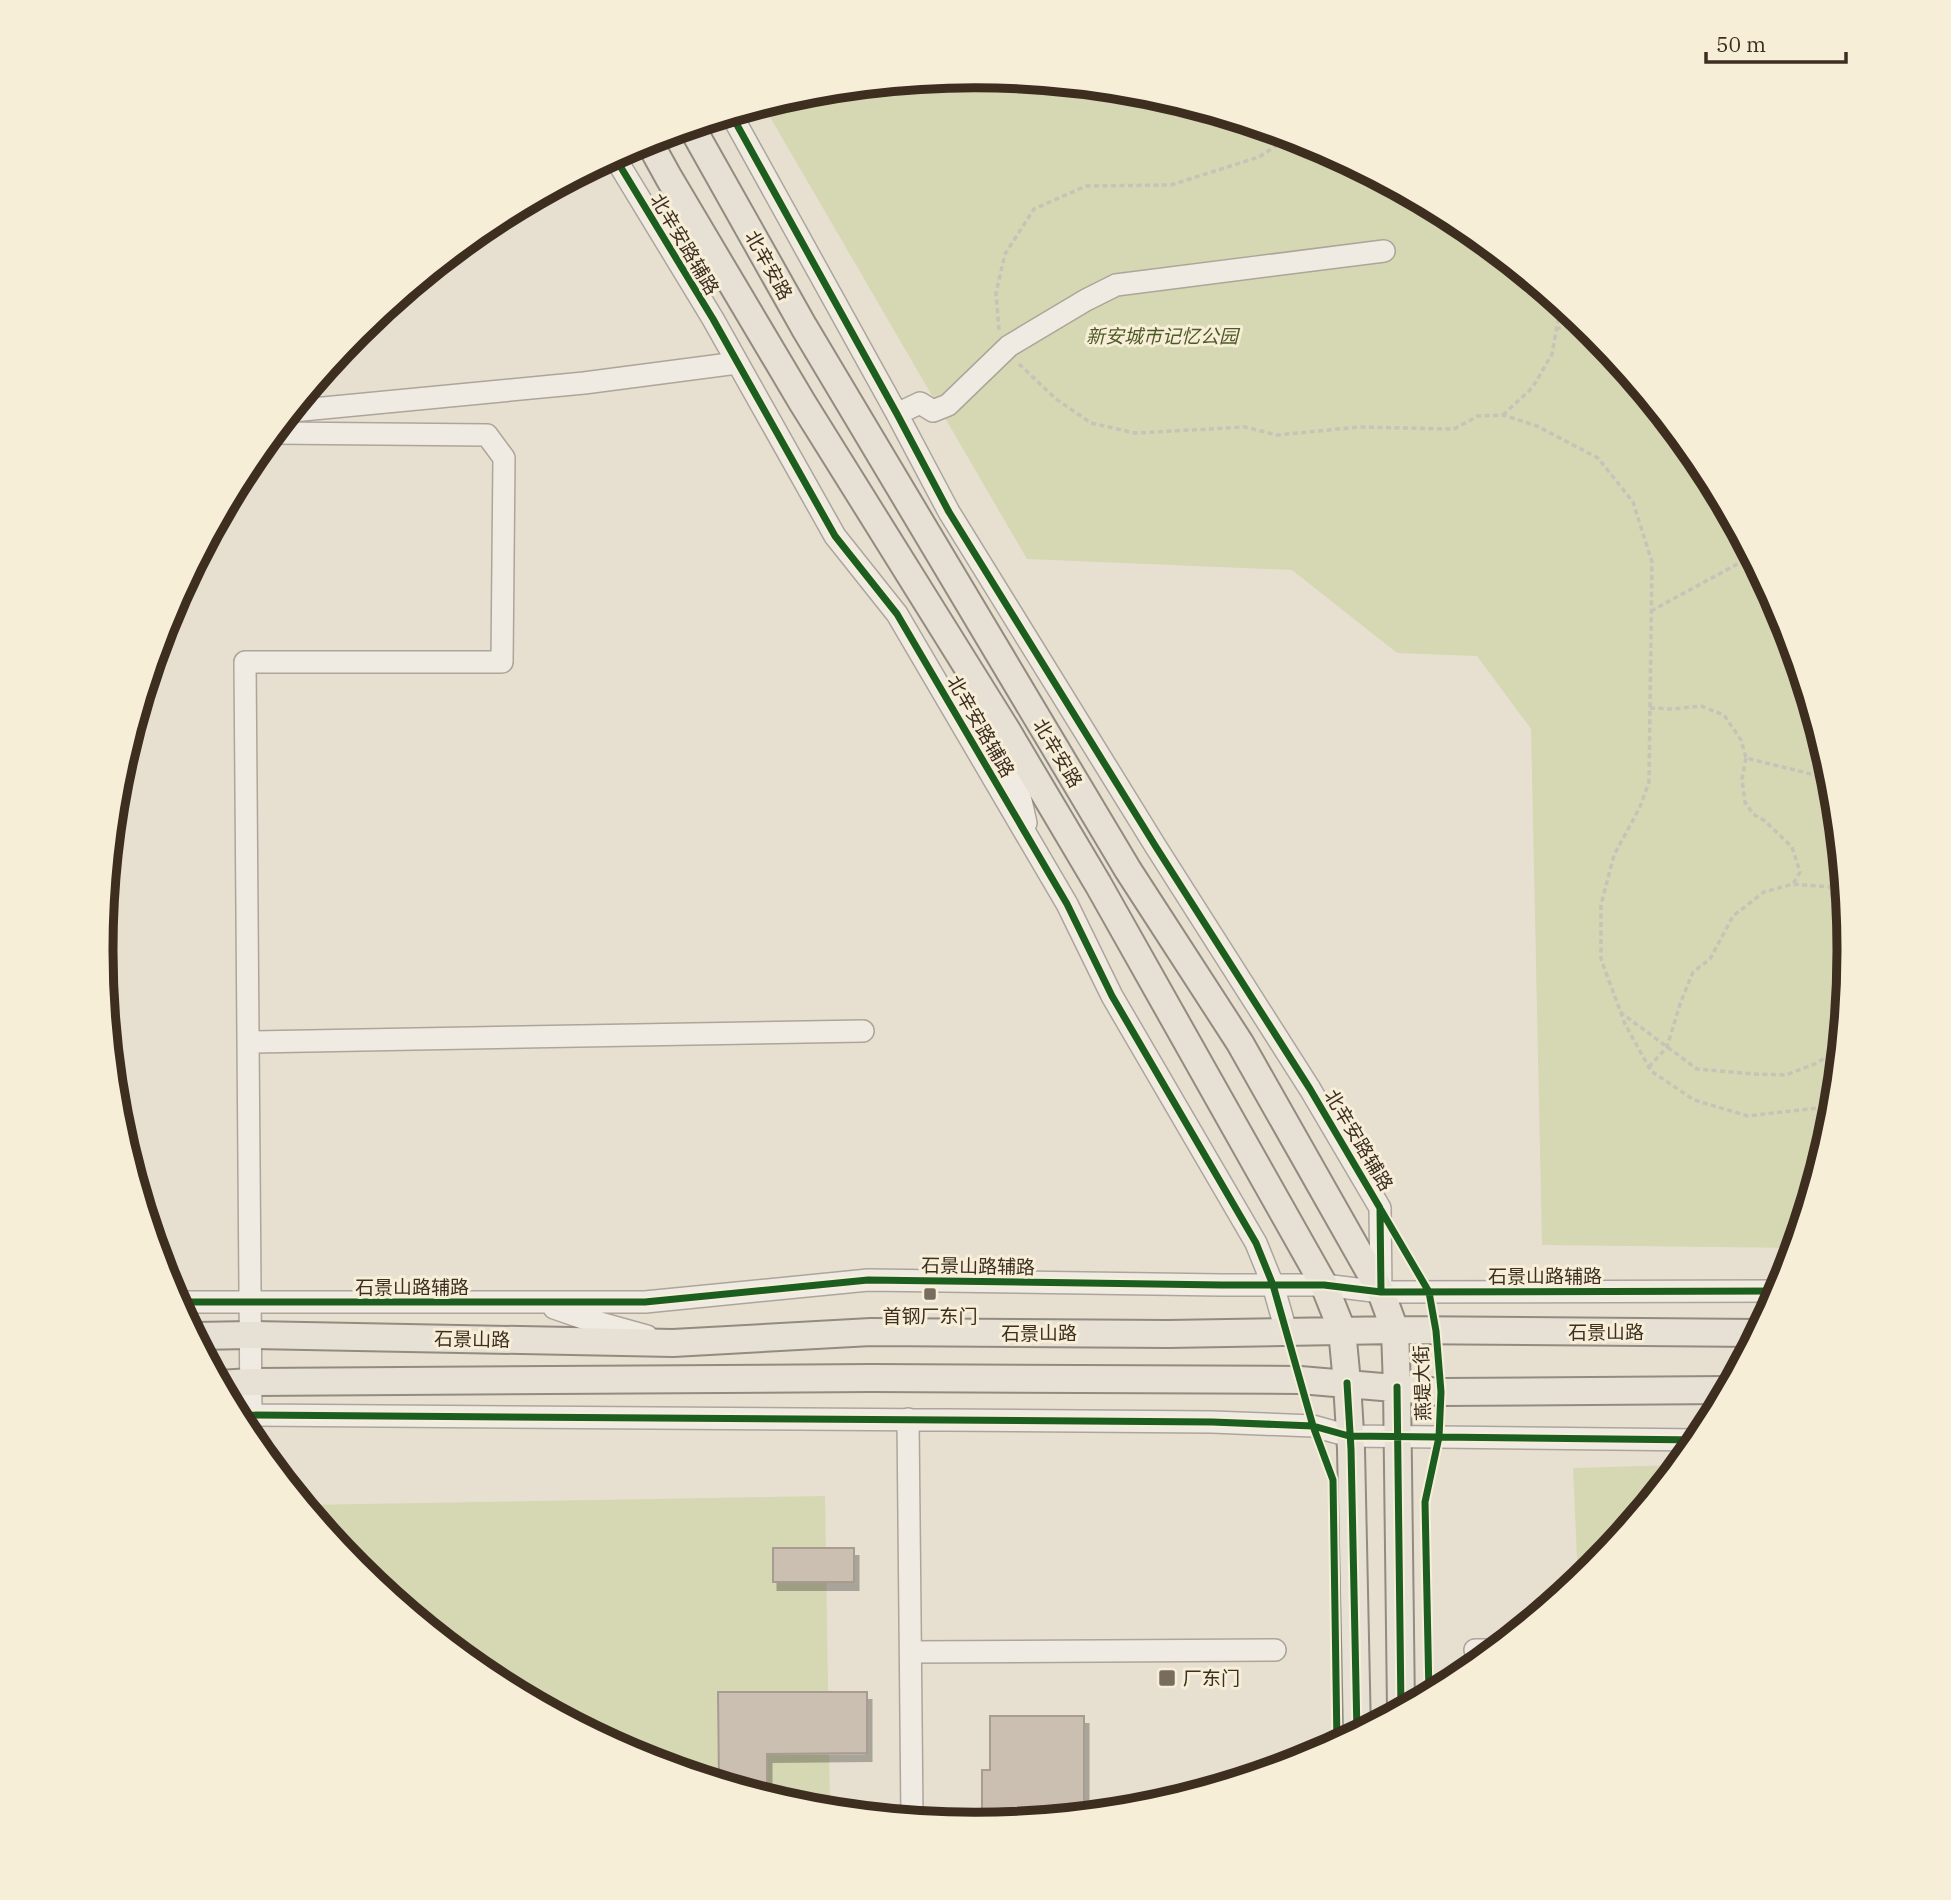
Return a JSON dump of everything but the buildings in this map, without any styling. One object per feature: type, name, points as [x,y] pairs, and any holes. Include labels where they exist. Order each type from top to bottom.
[{"type":"main road","name":"北辛安路","points":[[695,134],[804,327],[1128,870],[1240,1043],[1381,1292],[1395,1331],[1397,1387]]},
{"type":"main road","name":"北辛安路","points":[[653,150],[802,402],[1006,729],[1098,884],[1324,1285],[1342,1331],[1347,1383]]},
{"type":"main road","name":"石景山路","points":[[205,1336],[673,1343],[871,1332],[1168,1334],[1395,1331],[1747,1334]]},
{"type":"main road","points":[[230,1383],[898,1378],[1287,1380],[1441,1392],[1717,1390]]},
{"type":"main road","points":[[1347,1383],[1351,1449],[1357,1724]]},
{"type":"main road","name":"燕堤大街","points":[[1397,1387],[1401,1700]]},
{"type":"street","name":"北辛安路辅路","points":[[735,122],[949,512],[1310,1089],[1380,1208],[1381,1292]]},
{"type":"street","name":"北辛安路辅路","points":[[619,165],[713,319],[835,536],[897,614],[1067,904],[1112,996],[1256,1243],[1273,1284],[1286,1331]]},
{"type":"street","points":[[897,414],[920,403],[933,411],[948,405],[1009,346],[1116,285],[1384,251]]},
{"type":"street","points":[[303,410],[584,383],[737,363]]},
{"type":"street","points":[[245,1408],[250,1382],[251,1303],[245,662],[502,662],[504,458],[488,435],[285,433]]},
{"type":"street","points":[[949,512],[955,579]]},
{"type":"street","points":[[1006,729],[1029,840]]},
{"type":"street","points":[[248,1042],[863,1031]]},
{"type":"street","name":"石景山路辅路","points":[[189,1302],[645,1302],[868,1280],[1222,1286],[1324,1285],[1381,1292],[1767,1291]]},
{"type":"street","points":[[1727,1292],[1762,1302]]},
{"type":"street","points":[[540,1302],[586,1319],[673,1343]]},
{"type":"street","points":[[249,1414],[1224,1422],[1313,1426],[1349,1436],[1685,1440]]},
{"type":"street","points":[[908,1419],[912,1810]]},
{"type":"street","points":[[911,1651],[1275,1650]]},
{"type":"path","points":[[1280,143],[1259,157],[1171,185],[1086,186],[1034,209],[1005,254],[996,293],[999,328],[1009,346],[1020,365],[1056,399],[1091,422],[1135,433],[1245,427],[1277,435],[1359,427],[1454,429],[1478,416],[1503,415],[1537,426],[1598,458],[1633,502],[1652,562],[1649,782],[1640,807],[1614,855],[1601,905],[1601,958],[1625,1024],[1651,1072],[1694,1100],[1748,1115],[1823,1107]]},
{"type":"path","points":[[1503,415],[1533,387],[1552,354],[1559,316]]},
{"type":"path","points":[[1556,329],[1570,326]]},
{"type":"path","points":[[1651,611],[1744,560]]},
{"type":"path","points":[[1650,708],[1701,706],[1724,715],[1741,740],[1746,758],[1742,779],[1745,802],[1753,814],[1765,821],[1792,848],[1800,872],[1793,884]]},
{"type":"path","points":[[1746,758],[1815,775],[1820,779]]},
{"type":"path","points":[[1833,863],[1830,887],[1837,910]]},
{"type":"path","points":[[1649,1067],[1667,1047],[1680,1003],[1693,972],[1710,959],[1733,916],[1764,891],[1793,884],[1830,887]]},
{"type":"path","points":[[1620,1012],[1697,1069],[1786,1075],[1817,1063],[1832,1053]]},
{"type":"green space","name":"新安城市记忆公园","points":[[1004,88],[1088,95],[1199,117],[1306,153],[1407,203],[1501,266],[1585,340],[1624,381],[1660,425],[1693,471],[1722,519],[1772,620],[1809,727],[1831,837],[1838,950],[1831,1063],[1809,1173],[1784,1248],[1542,1245],[1531,729],[1477,656],[1397,653],[1292,570],[1027,559],[768,113],[863,95]]},
{"type":"green space","points":[[1667,1465],[1624,1519],[1577,1567],[1573,1468]]},
{"type":"green space","points":[[825,1496],[830,1800],[752,1783],[698,1767],[594,1724],[544,1697],[450,1634],[407,1598],[366,1560],[315,1505]]},
{"type":"cycle path","points":[[735,122],[949,512],[1156,847],[1310,1089],[1380,1208],[1381,1292]]},
{"type":"cycle path","points":[[619,165],[713,319],[835,536],[897,614],[1067,904],[1112,996],[1256,1243],[1273,1285],[1313,1426],[1333,1480],[1337,1733]]},
{"type":"cycle path","points":[[1381,1210],[1429,1292],[1436,1331],[1441,1392],[1439,1437],[1425,1502],[1429,1683]]},
{"type":"cycle path","points":[[189,1302],[645,1302],[868,1280],[1324,1285],[1381,1292],[1767,1291]]},
{"type":"cycle path","points":[[1347,1383],[1351,1449],[1357,1724]]},
{"type":"cycle path","points":[[1397,1387],[1401,1700]]},
{"type":"cycle path","points":[[250,1415],[1212,1422],[1313,1426],[1349,1436],[1685,1440]]},
{"type":"place","name":"首钢厂东门","points":[[930,1294]]},
{"type":"place","name":"厂东门","points":[[1167,1678]]}]
